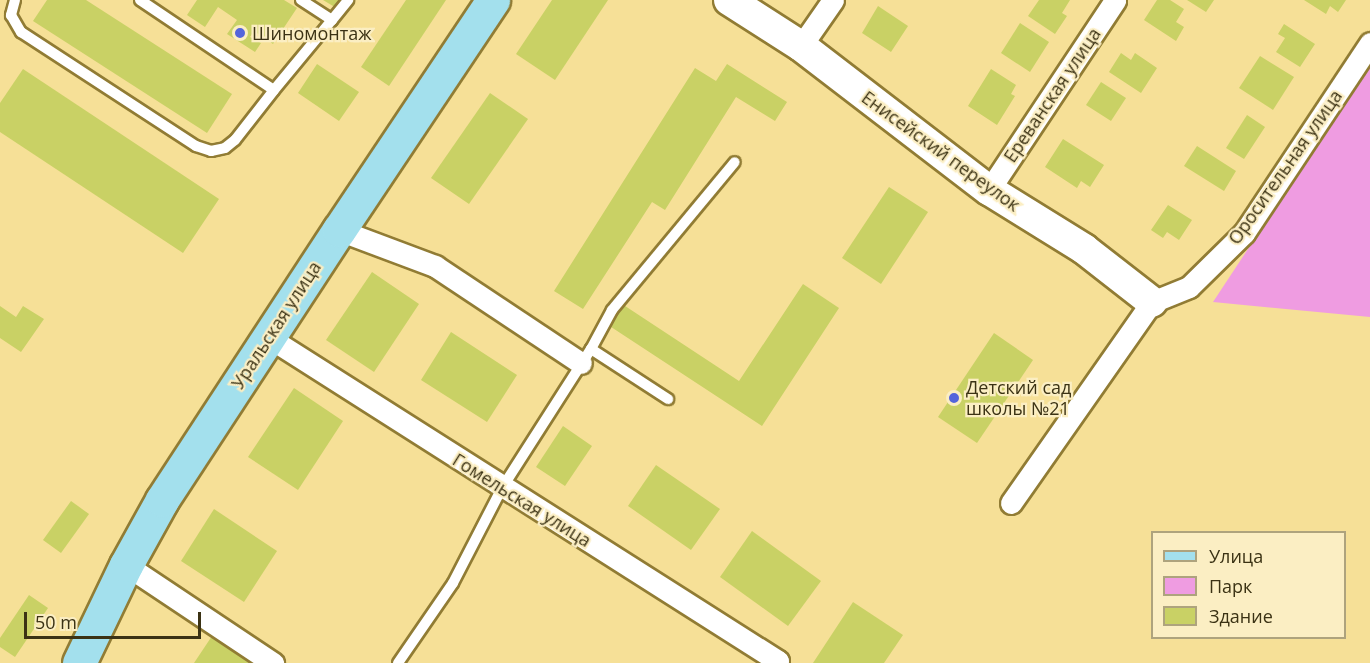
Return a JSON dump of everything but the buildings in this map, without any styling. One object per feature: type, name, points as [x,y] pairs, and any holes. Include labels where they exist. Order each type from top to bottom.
[{"type":"main road","name":"Уральская улица","points":[[79,663],[126,565],[162,501],[268,337],[493,0]]},
{"type":"street","name":"Енисейский переулок","points":[[729,0],[801,46],[989,190],[1084,249],[1152,302]]},
{"type":"street","points":[[801,46],[833,0]]},
{"type":"street","name":"Ереванская улица","points":[[989,190],[1115,0]]},
{"type":"street","name":"Оросительная улица","points":[[1152,302],[1189,287],[1244,233],[1370,43]]},
{"type":"street","points":[[339,230],[435,266],[586,356]]},
{"type":"street","points":[[1011,503],[1152,302]]},
{"type":"street","name":"Гомельская улица","points":[[268,337],[778,662]]},
{"type":"street","points":[[126,565],[273,663]]},
{"type":"lane","points":[[15,0],[11,15],[21,32],[196,146],[211,151],[225,148],[235,140],[348,0]]},
{"type":"lane","points":[[140,0],[274,90]]},
{"type":"lane","points":[[301,0],[332,20]]},
{"type":"lane","points":[[398,663],[453,583],[502,488],[586,356],[612,310],[735,162]]},
{"type":"lane","points":[[586,356],[668,399]]},
{"type":"green space","points":[[1370,64],[1370,317],[1213,302]]},
{"type":"place","name":"Шиномонтаж","points":[[240,33]]},
{"type":"place","name":"Детский сад школы №21","points":[[954,398]]}]
